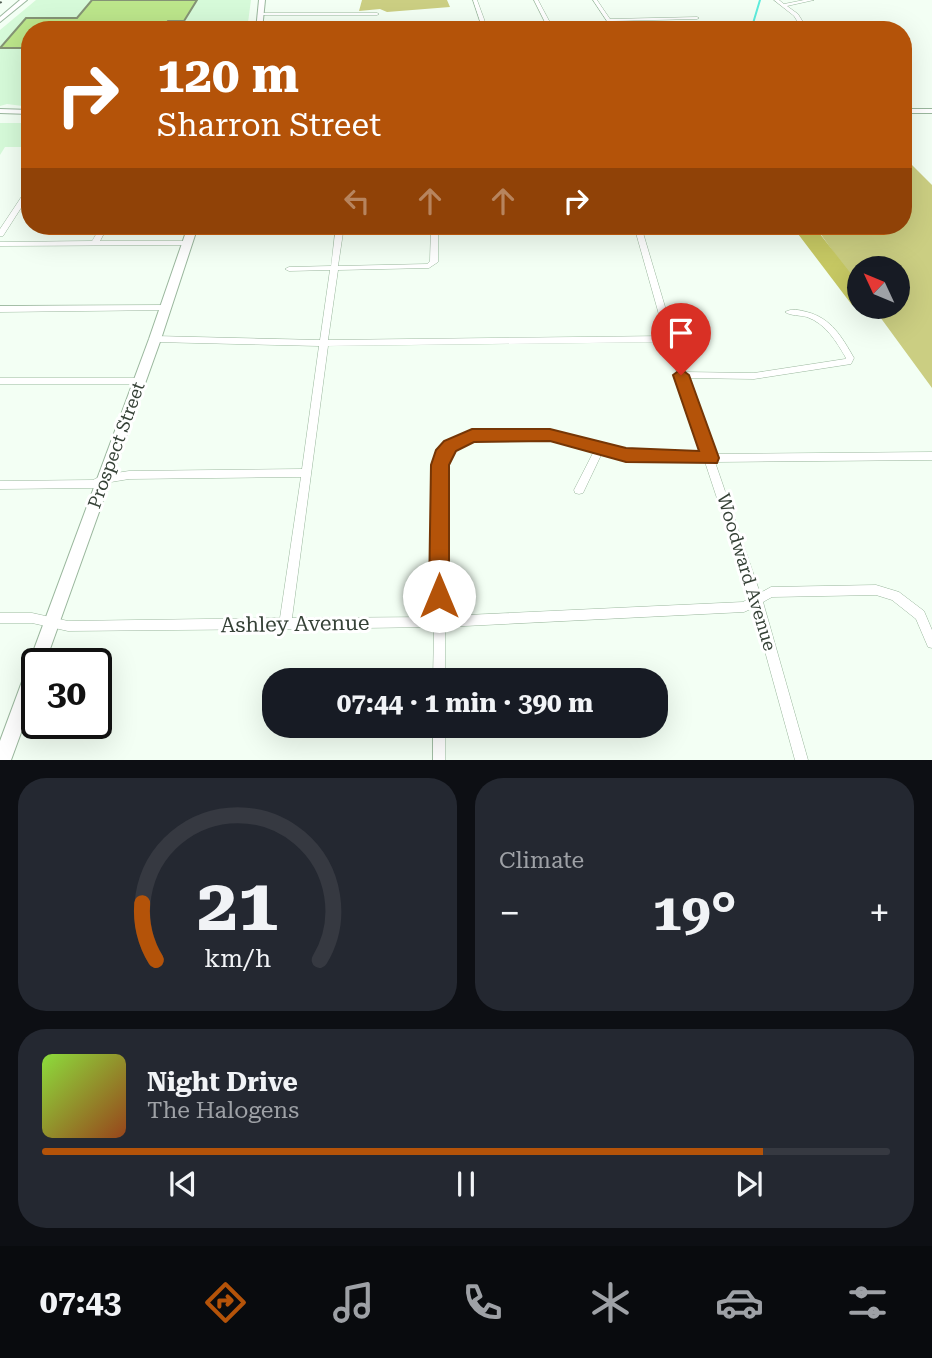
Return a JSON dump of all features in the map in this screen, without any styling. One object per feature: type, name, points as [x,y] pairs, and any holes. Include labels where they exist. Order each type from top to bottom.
[{"type":"main road","points":[[0,118],[21,118]]},
{"type":"main road","name":"Prospect Street","points":[[43,648],[53,621]]},
{"type":"street","points":[[0,20],[24,0]]},
{"type":"street","points":[[260,21],[262,0]]},
{"type":"street","points":[[475,0],[483,21]]},
{"type":"street","points":[[536,0],[547,21]]},
{"type":"street","points":[[595,0],[609,20],[697,18]]},
{"type":"street","points":[[776,0],[800,21]]},
{"type":"street","points":[[784,5],[812,0]]},
{"type":"street","points":[[260,14],[377,14]]},
{"type":"street","points":[[0,111],[21,112]]},
{"type":"street","points":[[912,111],[932,111]]},
{"type":"street","points":[[0,234],[21,202]]},
{"type":"street","points":[[95,243],[99,235]]},
{"type":"street","name":"Prospect Street","points":[[53,621],[190,235]]},
{"type":"street","points":[[285,625],[338,235]]},
{"type":"street","points":[[289,269],[429,266],[434,261],[434,235]]},
{"type":"street","name":"Woodward Avenue","points":[[640,235],[681,375],[757,601],[802,760]]},
{"type":"street","points":[[0,244],[187,243]]},
{"type":"street","points":[[0,309],[166,308]]},
{"type":"street","points":[[681,375],[754,376],[848,362],[850,358],[822,319],[805,313],[789,312]]},
{"type":"street","points":[[155,339],[323,344],[672,339]]},
{"type":"street","points":[[0,381],[139,381]]},
{"type":"street","points":[[439,668],[440,465],[443,454],[450,446],[472,435],[550,435],[626,455],[710,458],[932,456]]},
{"type":"street","points":[[579,490],[600,448]]},
{"type":"street","points":[[0,485],[94,484],[103,479],[129,475],[306,473]]},
{"type":"street","name":"Ashley Avenue","points":[[0,618],[53,621],[68,626],[439,622],[744,607],[771,592],[876,590],[895,596],[920,615],[932,643]]},
{"type":"street","name":"Prospect Street","points":[[2,760],[21,708]]},
{"type":"street","points":[[439,738],[439,760]]},
{"type":"shaded area","points":[[36,0],[251,0],[248,21],[21,21],[21,106],[0,106],[0,30]]},
{"type":"shaded area","points":[[0,123],[21,123],[21,147],[5,147],[0,155]]},
{"type":"shaded area","points":[[799,235],[821,235],[847,269],[847,298]]},
{"type":"green space","points":[[362,0],[447,0],[450,7],[387,12],[380,9],[359,11]]},
{"type":"green space","points":[[912,165],[932,185],[932,388],[882,319],[910,319],[910,256],[847,256],[847,271],[821,235],[912,235]]},
{"type":"building","points":[[92,0],[197,0],[184,21],[23,21],[26,18],[77,18]]},
{"type":"building","points":[[21,24],[21,48],[0,48]]},
{"type":"waterway","points":[[754,21],[760,0]]},
{"type":"railway","points":[[0,3],[4,0]]},
{"type":"route","points":[[439,596],[440,465],[443,454],[450,446],[472,435],[550,435],[626,455],[710,458],[681,375]]}]
